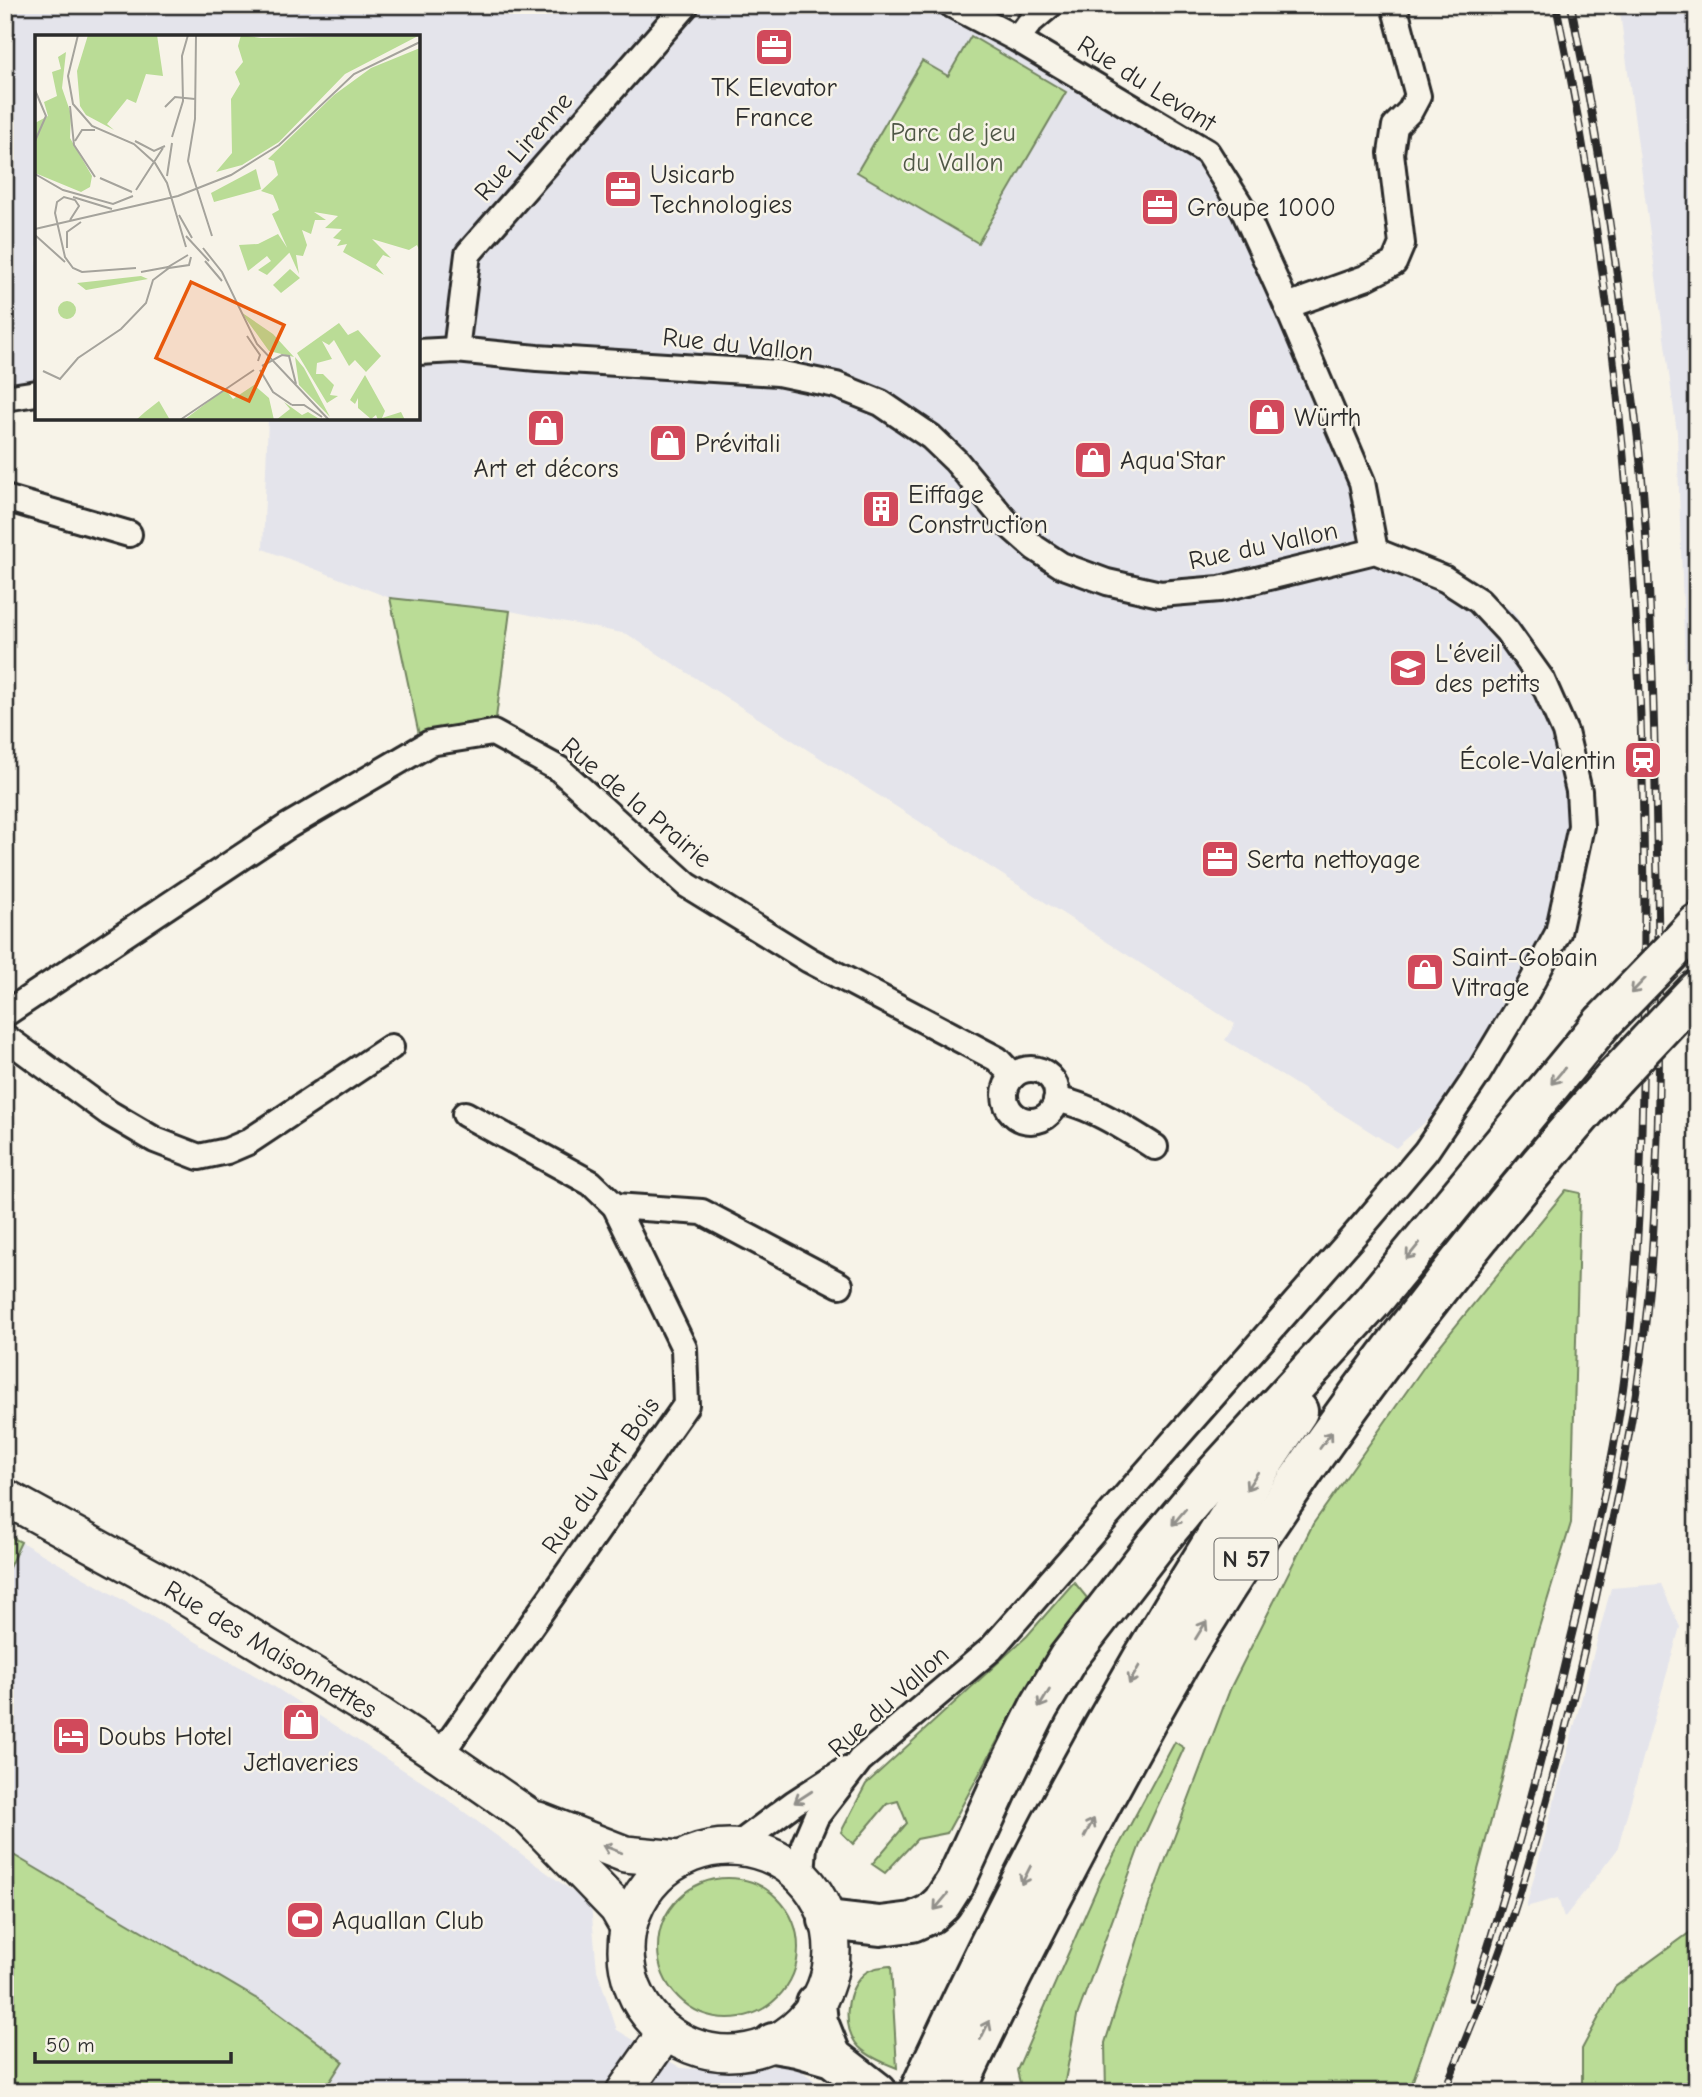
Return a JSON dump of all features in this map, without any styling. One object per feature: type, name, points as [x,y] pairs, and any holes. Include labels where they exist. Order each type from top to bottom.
[{"type":"highway","name":"N 57","points":[[919,2092],[953,2017],[1041,1845],[1171,1608],[1284,1432],[1372,1302],[1602,1023],[1685,937]]},
{"type":"highway","name":"N 57","points":[[956,2092],[1025,1949],[1128,1755],[1191,1645],[1258,1540],[1325,1443],[1503,1209],[1615,1078],[1687,1000]]},
{"type":"highway","points":[[828,1920],[880,1926],[912,1922],[930,1914],[943,1903],[1039,1707],[1068,1658],[1213,1476],[1372,1302]]},
{"type":"highway","points":[[816,2004],[818,2022],[832,2057]]},
{"type":"highway","points":[[773,2043],[832,2057],[877,2092]]},
{"type":"main road","name":"Rue des Maisonnettes","points":[[5,1497],[166,1585],[440,1755],[528,1816],[617,1908],[628,1927]]},
{"type":"main road","name":"Rue des Maisonnettes","points":[[528,1816],[625,1854],[679,1859]]},
{"type":"main road","points":[[706,1849],[753,1849],[787,1865],[802,1877],[817,1897],[828,1920],[831,1964],[828,1978],[816,2004],[797,2027],[773,2043],[747,2052],[718,2052],[691,2046],[666,2032],[650,2016],[637,1996],[629,1974],[626,1951],[628,1927],[632,1913],[646,1888],[679,1859],[706,1849]]},
{"type":"main road","points":[[624,2092],[666,2032]]},
{"type":"street","name":"Rue Lirenne","points":[[456,350],[468,254],[686,5]]},
{"type":"street","name":"Rue du Levant","points":[[951,5],[1017,39],[1207,152],[1244,211],[1362,482],[1374,551]]},
{"type":"street","points":[[1017,39],[1031,20],[1050,5]]},
{"type":"street","points":[[1287,306],[1366,278],[1394,263],[1402,244],[1391,153],[1395,126],[1410,111],[1418,96],[1394,5]]},
{"type":"street","name":"Rue du Vallon","points":[[420,352],[456,350],[537,358],[778,373],[836,385],[881,402],[931,437],[956,461],[1009,525],[1035,548],[1061,565],[1120,585],[1160,594],[1220,589],[1374,551],[1445,579],[1479,601],[1507,631],[1542,680],[1565,732],[1579,791],[1581,826],[1558,933],[1476,1077],[1426,1151],[991,1649],[860,1760],[816,1817],[804,1845],[802,1877]]},
{"type":"street","points":[[5,398],[35,393]]},
{"type":"street","points":[[5,498],[129,534]]},
{"type":"street","name":"Rue de la Prairie","points":[[5,1014],[288,826],[430,743],[493,733],[559,769],[687,885],[809,960],[997,1059],[1013,1076]]},
{"type":"street","points":[[5,1037],[110,1113],[155,1140],[199,1157],[227,1151],[248,1142],[391,1047]]},
{"type":"street","points":[[1028,1070],[1044,1073],[1054,1085],[1056,1100],[1053,1108],[1041,1119],[1034,1121],[1018,1118],[1007,1106],[1005,1090],[1013,1076],[1028,1070]]},
{"type":"street","points":[[1056,1100],[1070,1102],[1155,1147]]},
{"type":"street","name":"Rue du Vert Bois","points":[[440,1755],[686,1405],[684,1348],[615,1206],[591,1183],[465,1114]]},
{"type":"street","points":[[615,1206],[702,1213],[840,1285]]},
{"type":"street","points":[[734,1847],[794,1803],[860,1760]]},
{"type":"shaded area","points":[[5,5],[952,5],[1207,152],[1287,306],[1375,551],[1422,568],[1512,610],[1558,679],[1585,763],[1591,824],[1586,875],[1567,941],[1476,1077],[1396,1148],[1225,1040],[1235,1024],[627,634],[510,611],[390,598],[263,549],[268,420],[420,420],[420,35],[35,35],[35,406],[5,410]]},
{"type":"shaded area","points":[[1619,5],[1697,5],[1697,861],[1692,866],[1677,433]]},
{"type":"shaded area","points":[[21,1542],[270,1684],[433,1789],[591,1905],[597,1970],[617,2030],[681,2068],[736,2071],[792,2064],[830,2092],[323,2092],[342,2061],[269,2006],[5,1850],[5,1576]]},
{"type":"shaded area","points":[[1661,1584],[1680,1627],[1617,1850],[1564,1918],[1558,1898],[1526,1907],[1611,1588]]},
{"type":"green space","name":"Parc de jeu du Vallon","points":[[971,36],[1066,92],[978,243],[857,172],[922,61],[948,76]]},
{"type":"green space","points":[[390,598],[510,611],[495,726],[419,735]]},
{"type":"green space","points":[[1566,1190],[1580,1193],[1571,1523],[1533,1647],[1501,1783],[1452,1968],[1409,2092],[1106,2092],[1105,2043],[1149,1904],[1231,1687],[1313,1524],[1433,1354]]},
{"type":"green space","points":[[5,1534],[21,1542],[5,1576]]},
{"type":"green space","points":[[1074,1582],[1088,1599],[1017,1705],[947,1833],[917,1839],[885,1873],[872,1864],[907,1823],[898,1801],[887,1804],[853,1844],[841,1832],[866,1784],[1027,1636]]},
{"type":"green space","points":[[1175,1742],[1184,1748],[1141,1842],[1077,2016],[1063,2092],[1022,2092],[1017,2070],[1101,1879]]},
{"type":"green space","points":[[5,1850],[269,2006],[343,2061],[323,2092],[5,2092]]},
{"type":"green space","points":[[728,1878],[755,1883],[778,1898],[793,1921],[798,1948],[793,1975],[778,1998],[755,2013],[728,2018],[701,2013],[678,1998],[663,1975],[658,1948],[663,1921],[678,1898],[701,1883]]},
{"type":"green space","points":[[1696,1928],[1697,2092],[1582,2092],[1582,2049],[1615,1987]]},
{"type":"green space","points":[[891,1966],[897,2068],[872,2057],[859,2047],[848,2021],[849,2002],[861,1977],[871,1970]]},
{"type":"railway","points":[[1472,1998],[1536,1779],[1601,1511],[1625,1374],[1639,1211],[1644,870],[1636,621],[1615,373],[1580,127],[1556,5]]},
{"type":"railway","points":[[1444,2092],[1512,1917],[1573,1700],[1628,1437],[1645,1326],[1654,1224],[1659,1093],[1659,962],[1653,697],[1645,525],[1637,434],[1615,257],[1571,5]]},
{"type":"place","name":"TK Elevator France","points":[[774,47]]},
{"type":"place","name":"Usicarb Technologies","points":[[623,189]]},
{"type":"place","name":"Groupe 1000","points":[[1160,207]]},
{"type":"place","name":"Würth","points":[[1267,417]]},
{"type":"place","name":"Art et décors","points":[[546,428]]},
{"type":"place","name":"Prévitali","points":[[668,443]]},
{"type":"place","name":"Aqua'Star","points":[[1093,460]]},
{"type":"place","name":"Eiffage Construction","points":[[881,509]]},
{"type":"place","name":"L'éveil des petits","points":[[1408,668]]},
{"type":"place","name":"École-Valentin","points":[[1643,760]]},
{"type":"place","name":"Serta nettoyage","points":[[1220,859]]},
{"type":"place","name":"Saint-Gobain Vitrage","points":[[1425,972]]},
{"type":"place","name":"Jetlaveries","points":[[301,1722]]},
{"type":"place","name":"Doubs Hotel","points":[[71,1736]]},
{"type":"place","name":"Aquallan Club","points":[[305,1920]]}]
